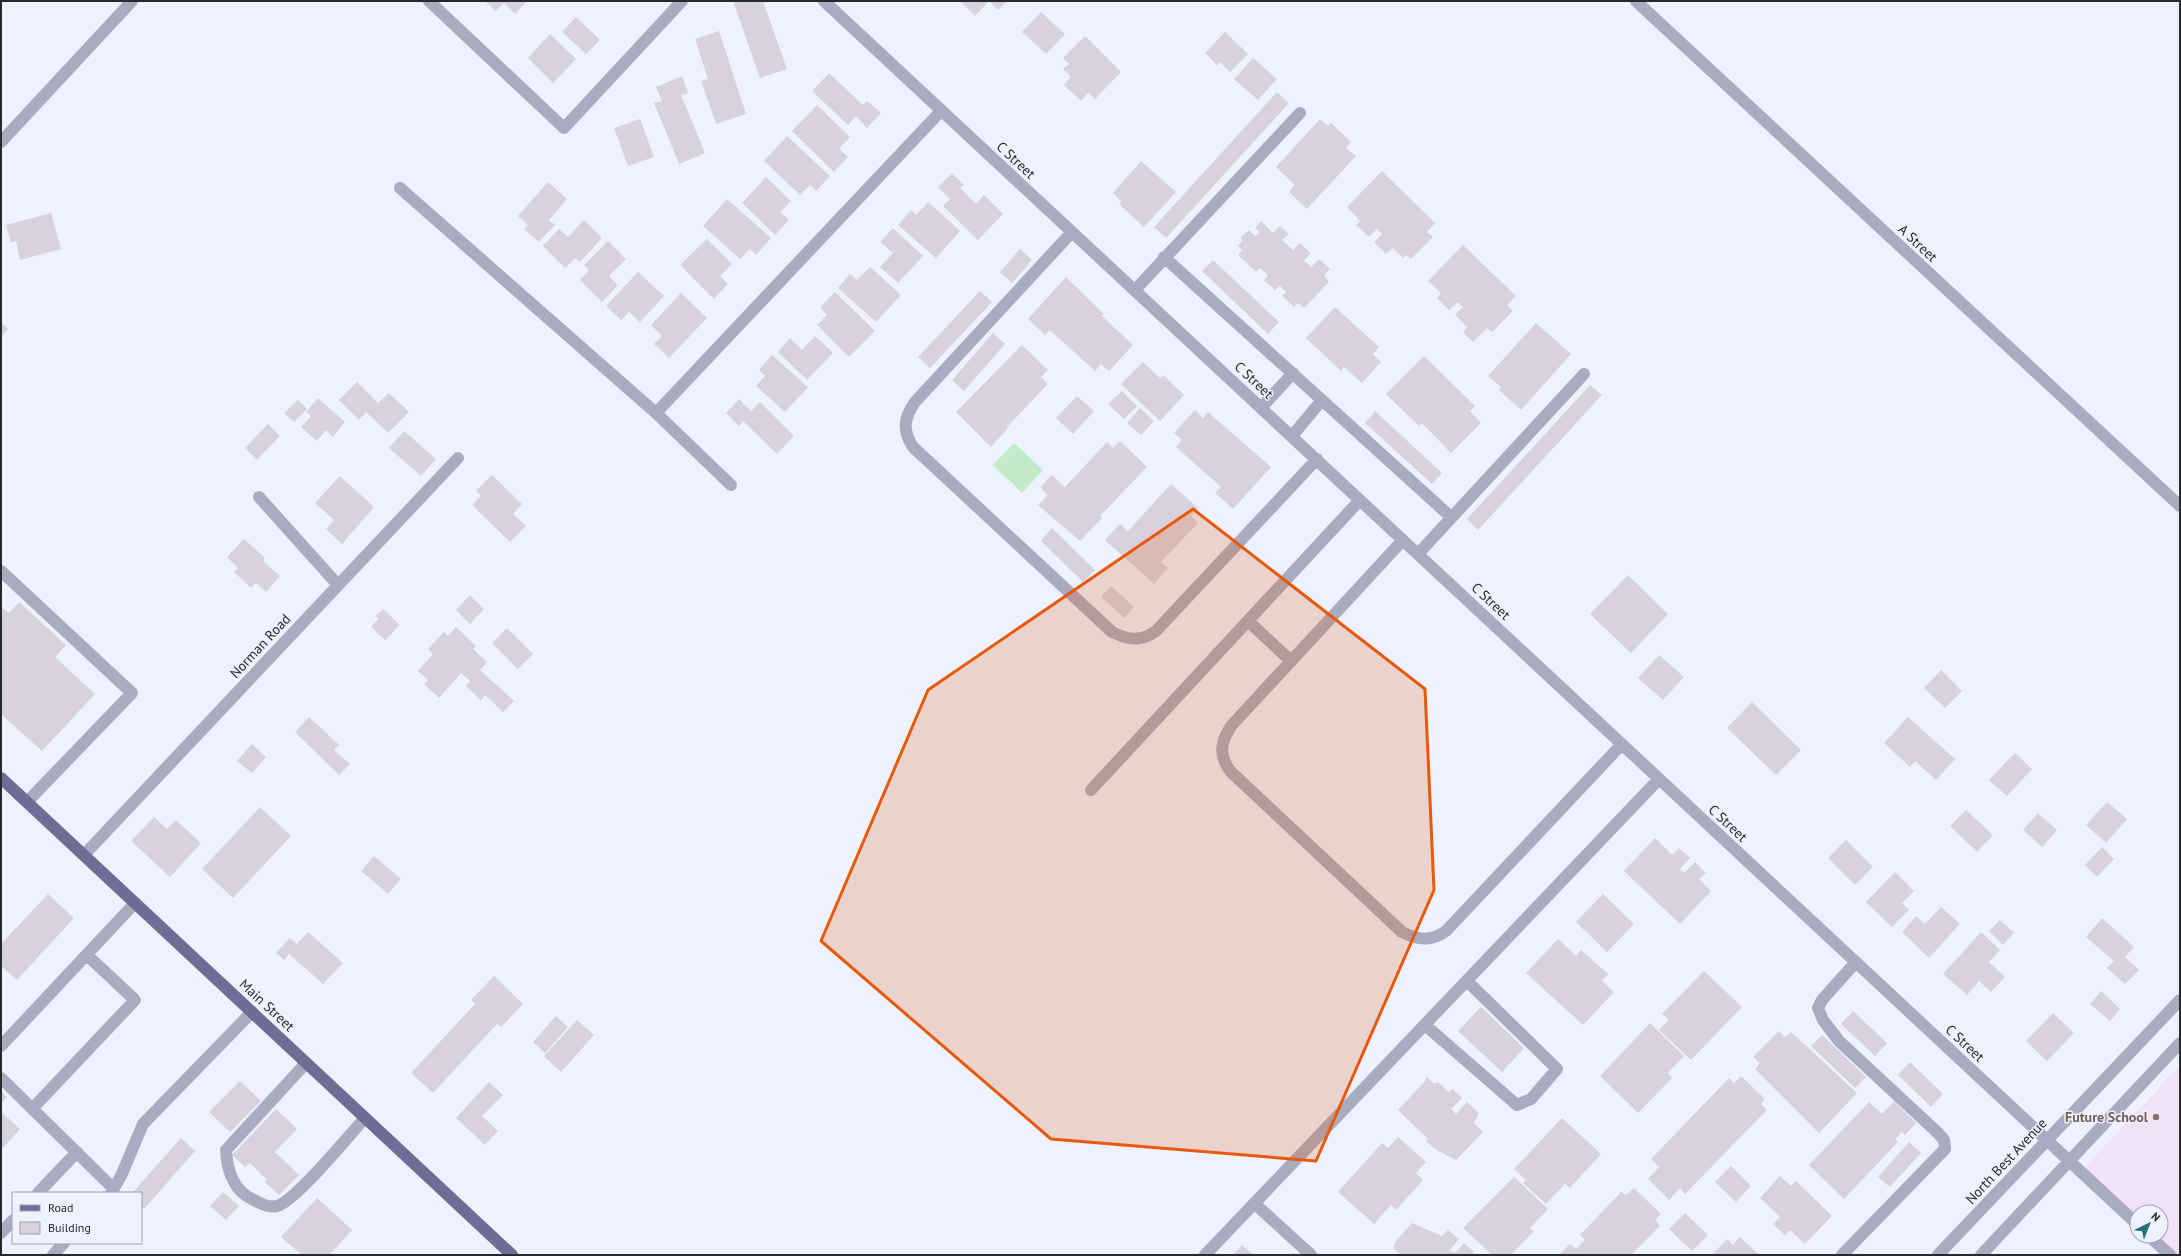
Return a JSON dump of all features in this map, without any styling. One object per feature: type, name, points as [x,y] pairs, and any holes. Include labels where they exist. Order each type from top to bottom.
[{"type":"main road","name":"Main Street","points":[[1,778],[512,1255]]},
{"type":"street","points":[[1,142],[132,1]]},
{"type":"street","points":[[429,1],[564,128],[682,1]]},
{"type":"street","name":"C Street","points":[[824,1],[2129,1217]]},
{"type":"street","name":"A Street","points":[[1636,1],[2180,506]]},
{"type":"street","points":[[656,413],[941,110]]},
{"type":"street","points":[[1134,290],[1300,113]]},
{"type":"street","points":[[400,188],[656,413],[731,484]]},
{"type":"street","points":[[1072,232],[915,402],[907,414],[904,426],[907,437],[913,447],[1112,632],[1130,639],[1138,640],[1148,637],[1156,631],[1317,459]]},
{"type":"street","points":[[1164,257],[1451,518]]},
{"type":"street","points":[[1261,408],[1293,373]]},
{"type":"street","points":[[1418,554],[1584,374]]},
{"type":"street","points":[[1292,436],[1322,400]]},
{"type":"street","name":"Norman Road","points":[[84,854],[458,458]]},
{"type":"street","points":[[259,497],[338,586]]},
{"type":"street","points":[[1091,790],[1360,500]]},
{"type":"street","points":[[1403,540],[1232,726],[1224,738],[1221,750],[1223,761],[1230,771],[1402,932],[1419,939],[1438,937],[1446,931],[1622,744]]},
{"type":"street","points":[[1,571],[132,693],[27,802]]},
{"type":"street","points":[[1248,621],[1291,661]]},
{"type":"street","points":[[1205,1255],[1659,779]]},
{"type":"street","points":[[1,1046],[135,903]]},
{"type":"street","points":[[33,1108],[134,1000],[86,955]]},
{"type":"street","points":[[1842,1255],[1945,1149],[1944,1140],[1938,1133],[1839,1041],[1823,1020],[1818,1008],[1822,1000],[1856,962]]},
{"type":"street","points":[[1425,1025],[1517,1105],[1531,1099],[1557,1069],[1467,981]]},
{"type":"street","name":"North Best Avenue","points":[[1938,1255],[2180,1000]]},
{"type":"street","points":[[1,1078],[77,1152],[113,1191],[143,1124],[252,1012]]},
{"type":"street","points":[[1981,1255],[2070,1162],[2180,1043]]},
{"type":"street","points":[[306,1063],[226,1150],[227,1164],[235,1185],[246,1196],[266,1206],[278,1206],[296,1193],[365,1118]]},
{"type":"street","points":[[39,1192],[77,1152]]},
{"type":"street","points":[[1254,1203],[1311,1255]]},
{"type":"street","points":[[1,1233],[12,1221]]},
{"type":"street","points":[[53,1255],[63,1244]]},
{"type":"street","points":[[2158,1244],[2170,1255]]},
{"type":"highlighted area","points":[[1193,509],[1425,689],[1434,890],[1316,1161],[1051,1139],[821,941],[928,690]]},
{"type":"shaded area","name":"Future School","points":[[2180,1066],[2180,1255],[2174,1255],[2162,1244],[2169,1244],[2169,1204],[2129,1204],[2129,1212],[2083,1169]]},
{"type":"green space","points":[[1014,443],[1043,470],[1022,493],[993,465]]},
{"type":"building","points":[[485,1],[527,1],[515,14],[504,3],[496,11]]},
{"type":"building","points":[[733,1],[763,1],[787,69],[760,78]]},
{"type":"building","points":[[960,1],[989,1],[975,16]]},
{"type":"building","points":[[989,1],[1007,1],[998,10]]},
{"type":"building","points":[[1041,12],[1065,34],[1046,54],[1022,32]]},
{"type":"building","points":[[576,17],[600,40],[586,54],[562,32]]},
{"type":"building","points":[[719,31],[746,114],[716,124],[701,81],[708,79],[695,39]]},
{"type":"building","points":[[1225,32],[1248,54],[1230,72],[1220,62],[1217,65],[1205,53]]},
{"type":"building","points":[[550,34],[576,59],[553,83],[528,58]]},
{"type":"building","points":[[1085,36],[1121,72],[1095,99],[1088,93],[1081,101],[1064,85],[1071,77],[1063,69],[1069,64],[1063,58]]},
{"type":"building","points":[[1253,58],[1277,79],[1258,100],[1234,79]]},
{"type":"building","points":[[829,73],[863,105],[867,101],[881,113],[867,128],[856,116],[848,125],[812,91]]},
{"type":"building","points":[[682,76],[688,93],[681,95],[705,153],[679,164],[654,103],[662,101],[656,87]]},
{"type":"building","points":[[1277,92],[1289,103],[1166,238],[1154,227]]},
{"type":"building","points":[[817,105],[850,137],[839,149],[848,157],[834,172],[792,131]]},
{"type":"building","points":[[640,119],[654,157],[628,166],[614,128]]},
{"type":"building","points":[[1320,119],[1328,126],[1331,123],[1351,142],[1346,148],[1356,156],[1307,209],[1289,192],[1295,185],[1276,167]]},
{"type":"building","points":[[787,136],[830,176],[816,191],[810,185],[800,195],[764,161]]},
{"type":"building","points":[[1141,161],[1176,192],[1144,227],[1119,204],[1121,201],[1113,193]]},
{"type":"building","points":[[1382,171],[1435,223],[1427,232],[1433,237],[1411,259],[1406,255],[1403,258],[1393,248],[1386,254],[1374,242],[1382,234],[1377,229],[1369,237],[1356,225],[1360,221],[1347,207]]},
{"type":"building","points":[[952,173],[964,185],[960,188],[976,204],[984,195],[1003,214],[978,240],[943,206],[950,199],[938,187]]},
{"type":"building","points":[[766,177],[791,201],[780,212],[789,220],[775,235],[742,203]]},
{"type":"building","points":[[548,182],[567,199],[549,220],[555,225],[539,242],[524,229],[528,225],[518,216]]},
{"type":"building","points":[[727,199],[771,238],[756,255],[750,249],[740,259],[703,226]]},
{"type":"building","points":[[928,202],[960,231],[936,258],[898,225],[911,210],[916,215]]},
{"type":"building","points":[[51,213],[61,249],[20,260],[16,241],[11,243],[6,225]]},
{"type":"building","points":[[584,220],[602,238],[580,262],[575,258],[565,268],[543,246],[559,229],[568,237]]},
{"type":"building","points":[[1261,221],[1273,233],[1280,226],[1289,234],[1282,240],[1293,250],[1300,243],[1311,253],[1304,261],[1311,267],[1319,259],[1330,269],[1324,275],[1329,282],[1304,308],[1298,303],[1294,307],[1282,296],[1286,292],[1280,286],[1275,290],[1264,280],[1268,275],[1260,268],[1256,272],[1238,255],[1242,250],[1238,246],[1242,241],[1241,237],[1249,230],[1255,236],[1260,232],[1255,228]]},
{"type":"building","points":[[893,228],[923,256],[898,283],[880,267],[893,253],[880,242]]},
{"type":"building","points":[[707,239],[732,264],[720,276],[728,284],[714,299],[680,265]]},
{"type":"building","points":[[608,241],[626,259],[609,276],[618,285],[602,302],[580,280],[589,270],[584,265]]},
{"type":"building","points":[[1463,245],[1516,296],[1507,305],[1513,311],[1492,332],[1487,328],[1473,342],[1463,332],[1467,327],[1455,315],[1463,307],[1458,302],[1449,310],[1437,298],[1441,293],[1428,281]]},
{"type":"building","points":[[1020,249],[1032,260],[1012,283],[1000,272]]},
{"type":"building","points":[[1213,260],[1279,322],[1268,334],[1202,271]]},
{"type":"building","points":[[870,267],[901,295],[876,322],[838,288],[850,274],[857,280]]},
{"type":"building","points":[[638,272],[664,296],[640,322],[629,312],[621,320],[606,306]]},
{"type":"building","points":[[1066,277],[1104,314],[1102,316],[1133,345],[1109,371],[1101,364],[1095,371],[1050,330],[1045,335],[1028,319]]},
{"type":"building","points":[[980,291],[992,302],[930,368],[918,357]]},
{"type":"building","points":[[835,292],[875,331],[849,357],[817,325],[827,315],[820,307]]},
{"type":"building","points":[[681,293],[707,318],[669,358],[654,344],[662,336],[651,325]]},
{"type":"building","points":[[1335,307],[1379,347],[1373,354],[1381,362],[1362,383],[1344,367],[1341,371],[1306,338]]},
{"type":"building","points":[[1,322],[8,329],[1,337]]},
{"type":"building","points":[[1536,323],[1571,354],[1521,410],[1499,390],[1501,387],[1488,376]]},
{"type":"building","points":[[993,333],[1005,344],[964,391],[952,380]]},
{"type":"building","points":[[815,336],[833,353],[807,380],[778,352],[790,338],[802,350]]},
{"type":"building","points":[[1022,345],[1048,370],[1041,377],[1048,384],[1007,427],[1008,428],[991,447],[956,412]]},
{"type":"building","points":[[772,355],[808,387],[785,412],[756,386],[765,376],[759,370]]},
{"type":"building","points":[[1424,356],[1475,406],[1470,411],[1481,423],[1451,453],[1422,423],[1419,426],[1386,394]]},
{"type":"building","points":[[1143,362],[1160,378],[1163,375],[1184,395],[1160,421],[1121,384]]},
{"type":"building","points":[[357,382],[378,403],[389,393],[409,412],[388,433],[366,412],[359,420],[339,400]]},
{"type":"building","points":[[1590,385],[1602,395],[1478,530],[1467,519]]},
{"type":"building","points":[[1122,391],[1137,406],[1124,419],[1108,404]]},
{"type":"building","points":[[1077,396],[1094,411],[1073,434],[1056,418]]},
{"type":"building","points":[[318,398],[345,422],[333,437],[326,430],[317,441],[301,427],[311,416],[306,412]]},
{"type":"building","points":[[739,399],[751,411],[760,402],[794,436],[777,454],[743,421],[739,426],[726,413]]},
{"type":"building","points":[[298,400],[307,409],[294,422],[284,413]]},
{"type":"building","points":[[1140,408],[1154,421],[1141,435],[1127,423]]},
{"type":"building","points":[[1195,410],[1203,418],[1208,412],[1271,467],[1233,509],[1215,493],[1221,487],[1176,447],[1182,440],[1174,433]]},
{"type":"building","points":[[1375,411],[1442,473],[1432,484],[1365,423]]},
{"type":"building","points":[[268,424],[280,436],[257,460],[245,448]]},
{"type":"building","points":[[404,431],[436,459],[421,476],[389,448]]},
{"type":"building","points":[[1120,441],[1147,467],[1100,516],[1102,518],[1080,541],[1038,505],[1048,495],[1040,487],[1052,475],[1065,487],[1107,442],[1113,448]]},
{"type":"building","points":[[492,475],[522,504],[513,514],[526,526],[510,542],[472,505],[481,496],[476,491]]},
{"type":"building","points":[[340,476],[374,507],[342,544],[326,529],[334,520],[315,503]]},
{"type":"building","points":[[1171,484],[1198,508],[1191,516],[1198,523],[1161,562],[1168,568],[1154,584],[1105,540],[1120,524],[1128,531]]},
{"type":"building","points":[[1052,528],[1095,570],[1083,582],[1041,541]]},
{"type":"building","points":[[244,539],[265,558],[263,561],[280,576],[266,592],[256,583],[251,588],[234,572],[238,568],[227,557]]},
{"type":"building","points":[[1628,575],[1668,614],[1631,653],[1590,614]]},
{"type":"building","points":[[1111,586],[1134,607],[1124,618],[1101,597]]},
{"type":"building","points":[[470,595],[484,609],[470,624],[456,610]]},
{"type":"building","points":[[19,602],[66,645],[55,657],[95,694],[42,751],[1,714],[1,607],[9,613]]},
{"type":"building","points":[[383,609],[400,625],[385,640],[371,627],[378,619],[376,616]]},
{"type":"building","points":[[456,627],[476,646],[473,649],[487,662],[480,670],[514,701],[503,712],[485,695],[481,700],[466,686],[470,681],[461,673],[439,698],[424,684],[428,680],[418,671],[433,654],[428,649],[444,632],[448,636]]},
{"type":"building","points":[[507,628],[533,654],[518,669],[492,643]]},
{"type":"building","points":[[1659,655],[1684,677],[1663,700],[1638,678]]},
{"type":"building","points":[[1941,670],[1962,691],[1945,708],[1924,688]]},
{"type":"building","points":[[1752,702],[1801,750],[1776,775],[1727,728]]},
{"type":"building","points":[[309,717],[339,745],[334,750],[350,764],[339,775],[295,732]]},
{"type":"building","points":[[1908,717],[1955,759],[1936,780],[1915,761],[1910,767],[1884,743]]},
{"type":"building","points":[[252,744],[266,757],[252,773],[237,761]]},
{"type":"building","points":[[2015,753],[2032,769],[2007,796],[1989,780]]},
{"type":"building","points":[[2107,802],[2127,819],[2106,843],[2086,825]]},
{"type":"building","points":[[260,807],[291,836],[233,898],[202,869]]},
{"type":"building","points":[[1966,810],[1993,835],[1977,852],[1950,826]]},
{"type":"building","points":[[2038,813],[2057,830],[2042,847],[2023,830]]},
{"type":"building","points":[[154,817],[167,829],[176,820],[201,843],[170,877],[131,841]]},
{"type":"building","points":[[1655,838],[1672,855],[1679,848],[1690,858],[1680,869],[1684,873],[1695,862],[1706,873],[1699,879],[1711,891],[1680,924],[1624,871]]},
{"type":"building","points":[[1846,840],[1873,867],[1855,885],[1828,858]]},
{"type":"building","points":[[2102,847],[2114,859],[2097,877],[2085,865]]},
{"type":"building","points":[[374,856],[401,879],[388,894],[361,871]]},
{"type":"building","points":[[1895,872],[1914,891],[1902,903],[1909,910],[1892,927],[1866,902]]},
{"type":"building","points":[[48,894],[74,918],[17,980],[1,966],[1,944]]},
{"type":"building","points":[[1603,894],[1634,924],[1607,952],[1576,922]]},
{"type":"building","points":[[1941,907],[1960,924],[1929,958],[1902,932],[1916,916],[1925,924]]},
{"type":"building","points":[[2102,918],[2134,947],[2125,957],[2139,970],[2125,984],[2107,968],[2114,961],[2086,937]]},
{"type":"building","points":[[2000,920],[2014,933],[2003,945],[1989,931]]},
{"type":"building","points":[[308,932],[343,963],[323,984],[289,954],[284,960],[276,953],[290,938],[297,944]]},
{"type":"building","points":[[1981,932],[2000,950],[1989,962],[2005,977],[1991,992],[1979,981],[1967,995],[1943,974]]},
{"type":"building","points":[[1558,939],[1576,956],[1581,950],[1608,974],[1602,981],[1614,992],[1583,1025],[1526,973]]},
{"type":"building","points":[[1704,971],[1742,1007],[1691,1060],[1659,1030],[1669,1020],[1662,1014]]},
{"type":"building","points":[[494,976],[523,1004],[501,1027],[497,1024],[433,1093],[411,1073],[475,1004],[471,1000]]},
{"type":"building","points":[[2101,991],[2120,1009],[2110,1021],[2090,1004]]},
{"type":"building","points":[[1481,1007],[1524,1048],[1502,1072],[1458,1031]]},
{"type":"building","points":[[1853,1011],[1887,1043],[1875,1056],[1841,1024]]},
{"type":"building","points":[[2053,1013],[2074,1033],[2047,1061],[2026,1041]]},
{"type":"building","points":[[556,1016],[568,1027],[545,1053],[533,1042]]},
{"type":"building","points":[[577,1020],[594,1035],[561,1072],[544,1056]]},
{"type":"building","points":[[1650,1023],[1684,1056],[1668,1073],[1672,1078],[1638,1113],[1600,1076]]},
{"type":"building","points":[[1779,1031],[1785,1037],[1791,1032],[1857,1093],[1819,1133],[1755,1069],[1760,1063],[1753,1057]]},
{"type":"building","points":[[1822,1035],[1866,1077],[1855,1088],[1811,1046]]},
{"type":"building","points":[[1910,1062],[1943,1094],[1931,1107],[1898,1075]]},
{"type":"building","points":[[1741,1076],[1765,1099],[1761,1104],[1767,1110],[1685,1194],[1680,1188],[1669,1200],[1648,1179],[1659,1167],[1651,1159],[1729,1078],[1734,1083]]},
{"type":"building","points":[[1427,1077],[1434,1084],[1438,1082],[1449,1092],[1453,1089],[1462,1098],[1451,1109],[1456,1114],[1467,1102],[1479,1113],[1474,1123],[1483,1132],[1456,1160],[1435,1149],[1426,1141],[1428,1139],[1398,1110]]},
{"type":"building","points":[[240,1081],[261,1101],[230,1132],[209,1112]]},
{"type":"building","points":[[489,1082],[503,1095],[482,1116],[498,1131],[485,1145],[456,1118]]},
{"type":"building","points":[[1,1091],[7,1097],[1,1104]]},
{"type":"building","points":[[1894,1101],[1916,1123],[1905,1135],[1902,1132],[1895,1139],[1898,1142],[1844,1199],[1809,1165],[1869,1102],[1882,1114]]},
{"type":"building","points":[[276,1109],[297,1129],[275,1152],[299,1175],[279,1195],[265,1182],[267,1180],[250,1163],[245,1167],[232,1155]]},
{"type":"building","points":[[1,1112],[20,1129],[1,1150]]},
{"type":"building","points":[[1562,1118],[1601,1154],[1570,1188],[1565,1184],[1546,1204],[1523,1183],[1526,1180],[1514,1169]]},
{"type":"building","points":[[1398,1137],[1426,1162],[1416,1173],[1423,1180],[1396,1210],[1391,1205],[1374,1224],[1338,1192],[1382,1143],[1388,1148]]},
{"type":"building","points":[[181,1138],[195,1151],[144,1209],[142,1207],[142,1192],[133,1192]]},
{"type":"building","points":[[1909,1142],[1921,1153],[1890,1187],[1878,1177]]},
{"type":"building","points":[[1731,1166],[1751,1186],[1736,1202],[1715,1182]]},
{"type":"building","points":[[1780,1176],[1791,1186],[1796,1181],[1832,1216],[1805,1244],[1790,1230],[1785,1235],[1773,1224],[1780,1217],[1760,1198]]},
{"type":"building","points":[[1514,1177],[1548,1209],[1530,1228],[1534,1231],[1511,1255],[1492,1255],[1463,1228]]},
{"type":"building","points":[[1634,1188],[1661,1214],[1655,1220],[1660,1226],[1631,1255],[1559,1255],[1570,1244],[1576,1249],[1585,1240],[1580,1235],[1621,1192],[1626,1195]]},
{"type":"building","points":[[223,1192],[239,1206],[226,1220],[210,1206]]},
{"type":"building","points":[[317,1198],[352,1230],[329,1255],[302,1255],[281,1237]]},
{"type":"building","points":[[1685,1213],[1708,1235],[1692,1251],[1669,1229]]},
{"type":"building","points":[[1412,1223],[1442,1236],[1448,1230],[1459,1239],[1449,1251],[1455,1253],[1464,1243],[1474,1252],[1473,1255],[1402,1255],[1393,1248],[1396,1241]]},
{"type":"building","points":[[1740,1237],[1759,1255],[1712,1255],[1727,1239],[1733,1245]]},
{"type":"building","points":[[1242,1245],[1253,1255],[1233,1255]]},
{"type":"place","name":"Future School","points":[[2156,1117]]}]
